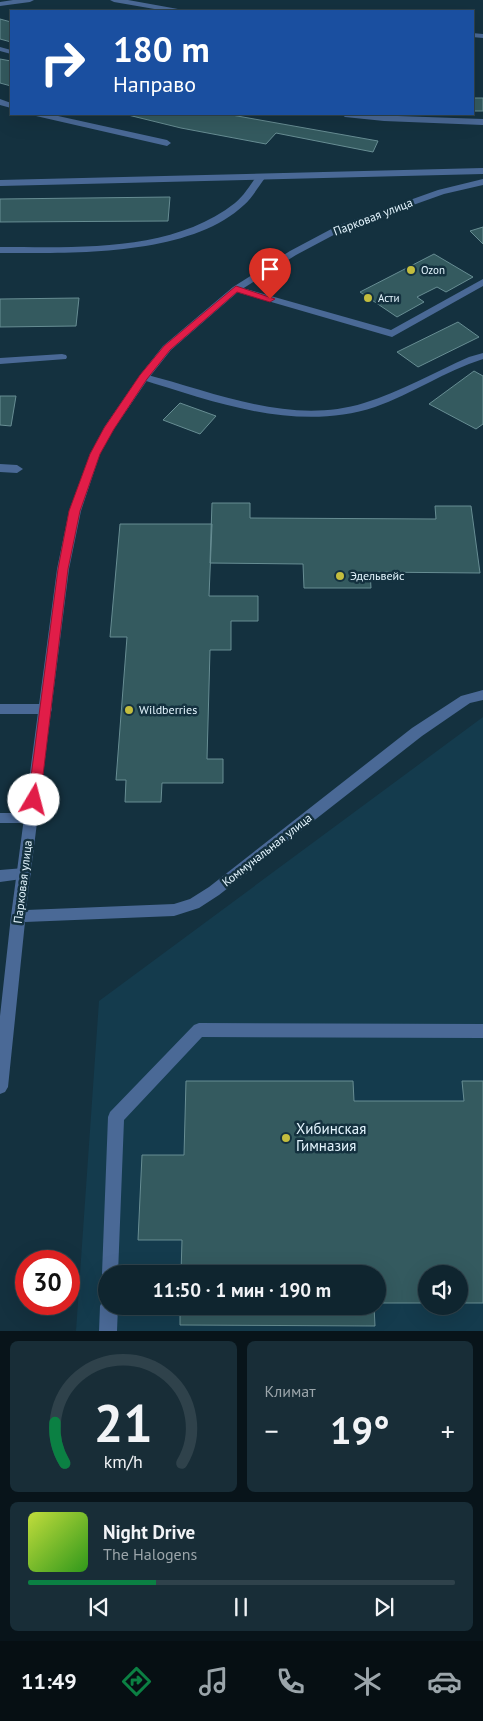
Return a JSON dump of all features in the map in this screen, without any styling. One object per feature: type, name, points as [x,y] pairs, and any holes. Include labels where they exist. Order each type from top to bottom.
[{"type":"street","points":[[0,4],[30,0]]},
{"type":"street","points":[[114,0],[172,10]]},
{"type":"street","points":[[43,115],[167,143]]},
{"type":"street","points":[[371,115],[483,122]]},
{"type":"street","points":[[0,183],[260,178],[483,170]]},
{"type":"street","points":[[0,250],[104,248],[148,244],[188,234],[213,222],[246,198],[260,178]]},
{"type":"street","name":"Парковая улица","points":[[0,1087],[18,916],[63,569],[75,511],[95,454],[109,428],[144,377],[167,348],[236,289],[293,253],[340,228],[441,192],[483,182]]},
{"type":"street","points":[[236,289],[392,334],[483,282]]},
{"type":"street","points":[[144,377],[234,405],[261,411],[331,412],[357,408],[381,400],[483,356]]},
{"type":"street","points":[[0,361],[62,357]]},
{"type":"street","points":[[0,468],[17,468]]},
{"type":"street","name":"Коммунальная улица","points":[[18,916],[174,910],[194,904],[214,891],[417,732],[466,699],[483,695]]},
{"type":"street","points":[[0,709],[46,709]]},
{"type":"street","points":[[0,818],[32,818]]},
{"type":"street","points":[[0,876],[24,874]]},
{"type":"street","points":[[110,1265],[116,1117],[199,1030],[483,1031]]},
{"type":"street","points":[[108,1331],[109,1315]]},
{"type":"shaded area","name":"Хибинская Гимназия","points":[[483,717],[483,1331],[76,1331],[77,1315],[80,1315],[80,1274],[99,1001]]},
{"type":"building","points":[[0,19],[10,22],[10,42],[0,39]]},
{"type":"building","points":[[0,59],[10,61],[10,86],[0,83]]},
{"type":"building","points":[[474,98],[483,98],[483,111],[474,111]]},
{"type":"building","points":[[128,115],[232,115],[378,141],[373,152],[276,133],[266,144],[181,128]]},
{"type":"building","points":[[170,197],[168,221],[0,222],[0,199]]},
{"type":"building","points":[[483,227],[483,244],[470,231]]},
{"type":"building","points":[[434,254],[473,277],[446,292],[437,287],[417,297],[424,302],[397,317],[360,292]]},
{"type":"building","points":[[79,298],[76,326],[0,327],[0,299]]},
{"type":"building","points":[[458,322],[479,337],[418,367],[397,352]]},
{"type":"building","points":[[474,371],[483,376],[483,424],[476,429],[429,404]]},
{"type":"building","points":[[0,396],[16,396],[11,426],[0,425]]},
{"type":"building","points":[[180,403],[216,416],[200,434],[163,420]]},
{"type":"building","points":[[212,503],[250,503],[250,518],[436,519],[435,506],[471,506],[480,573],[370,572],[371,588],[304,588],[303,564],[210,563]]},
{"type":"building","points":[[120,524],[212,524],[209,596],[258,596],[258,621],[231,621],[231,650],[210,650],[207,759],[223,759],[223,783],[162,783],[161,802],[125,802],[126,780],[116,780],[127,637],[110,637]]},
{"type":"building","points":[[186,1081],[353,1081],[354,1101],[464,1101],[462,1081],[483,1081],[483,1303],[468,1303],[468,1265],[418,1265],[418,1303],[386,1303],[386,1265],[181,1265],[182,1240],[138,1240],[142,1155],[184,1155]]},
{"type":"building","points":[[180,1315],[374,1315],[375,1326],[180,1325]]},
{"type":"place","name":"Ozon","points":[[411,270]]},
{"type":"place","name":"Асти","points":[[368,298]]},
{"type":"place","name":"Эдельвейс","points":[[340,576]]},
{"type":"place","name":"Wildberries","points":[[129,710]]},
{"type":"place","name":"Хибинская Гимназия","points":[[286,1138]]},
{"type":"route","points":[[34,800],[63,569],[75,511],[95,454],[109,428],[144,377],[167,348],[236,289],[270,299]]}]
